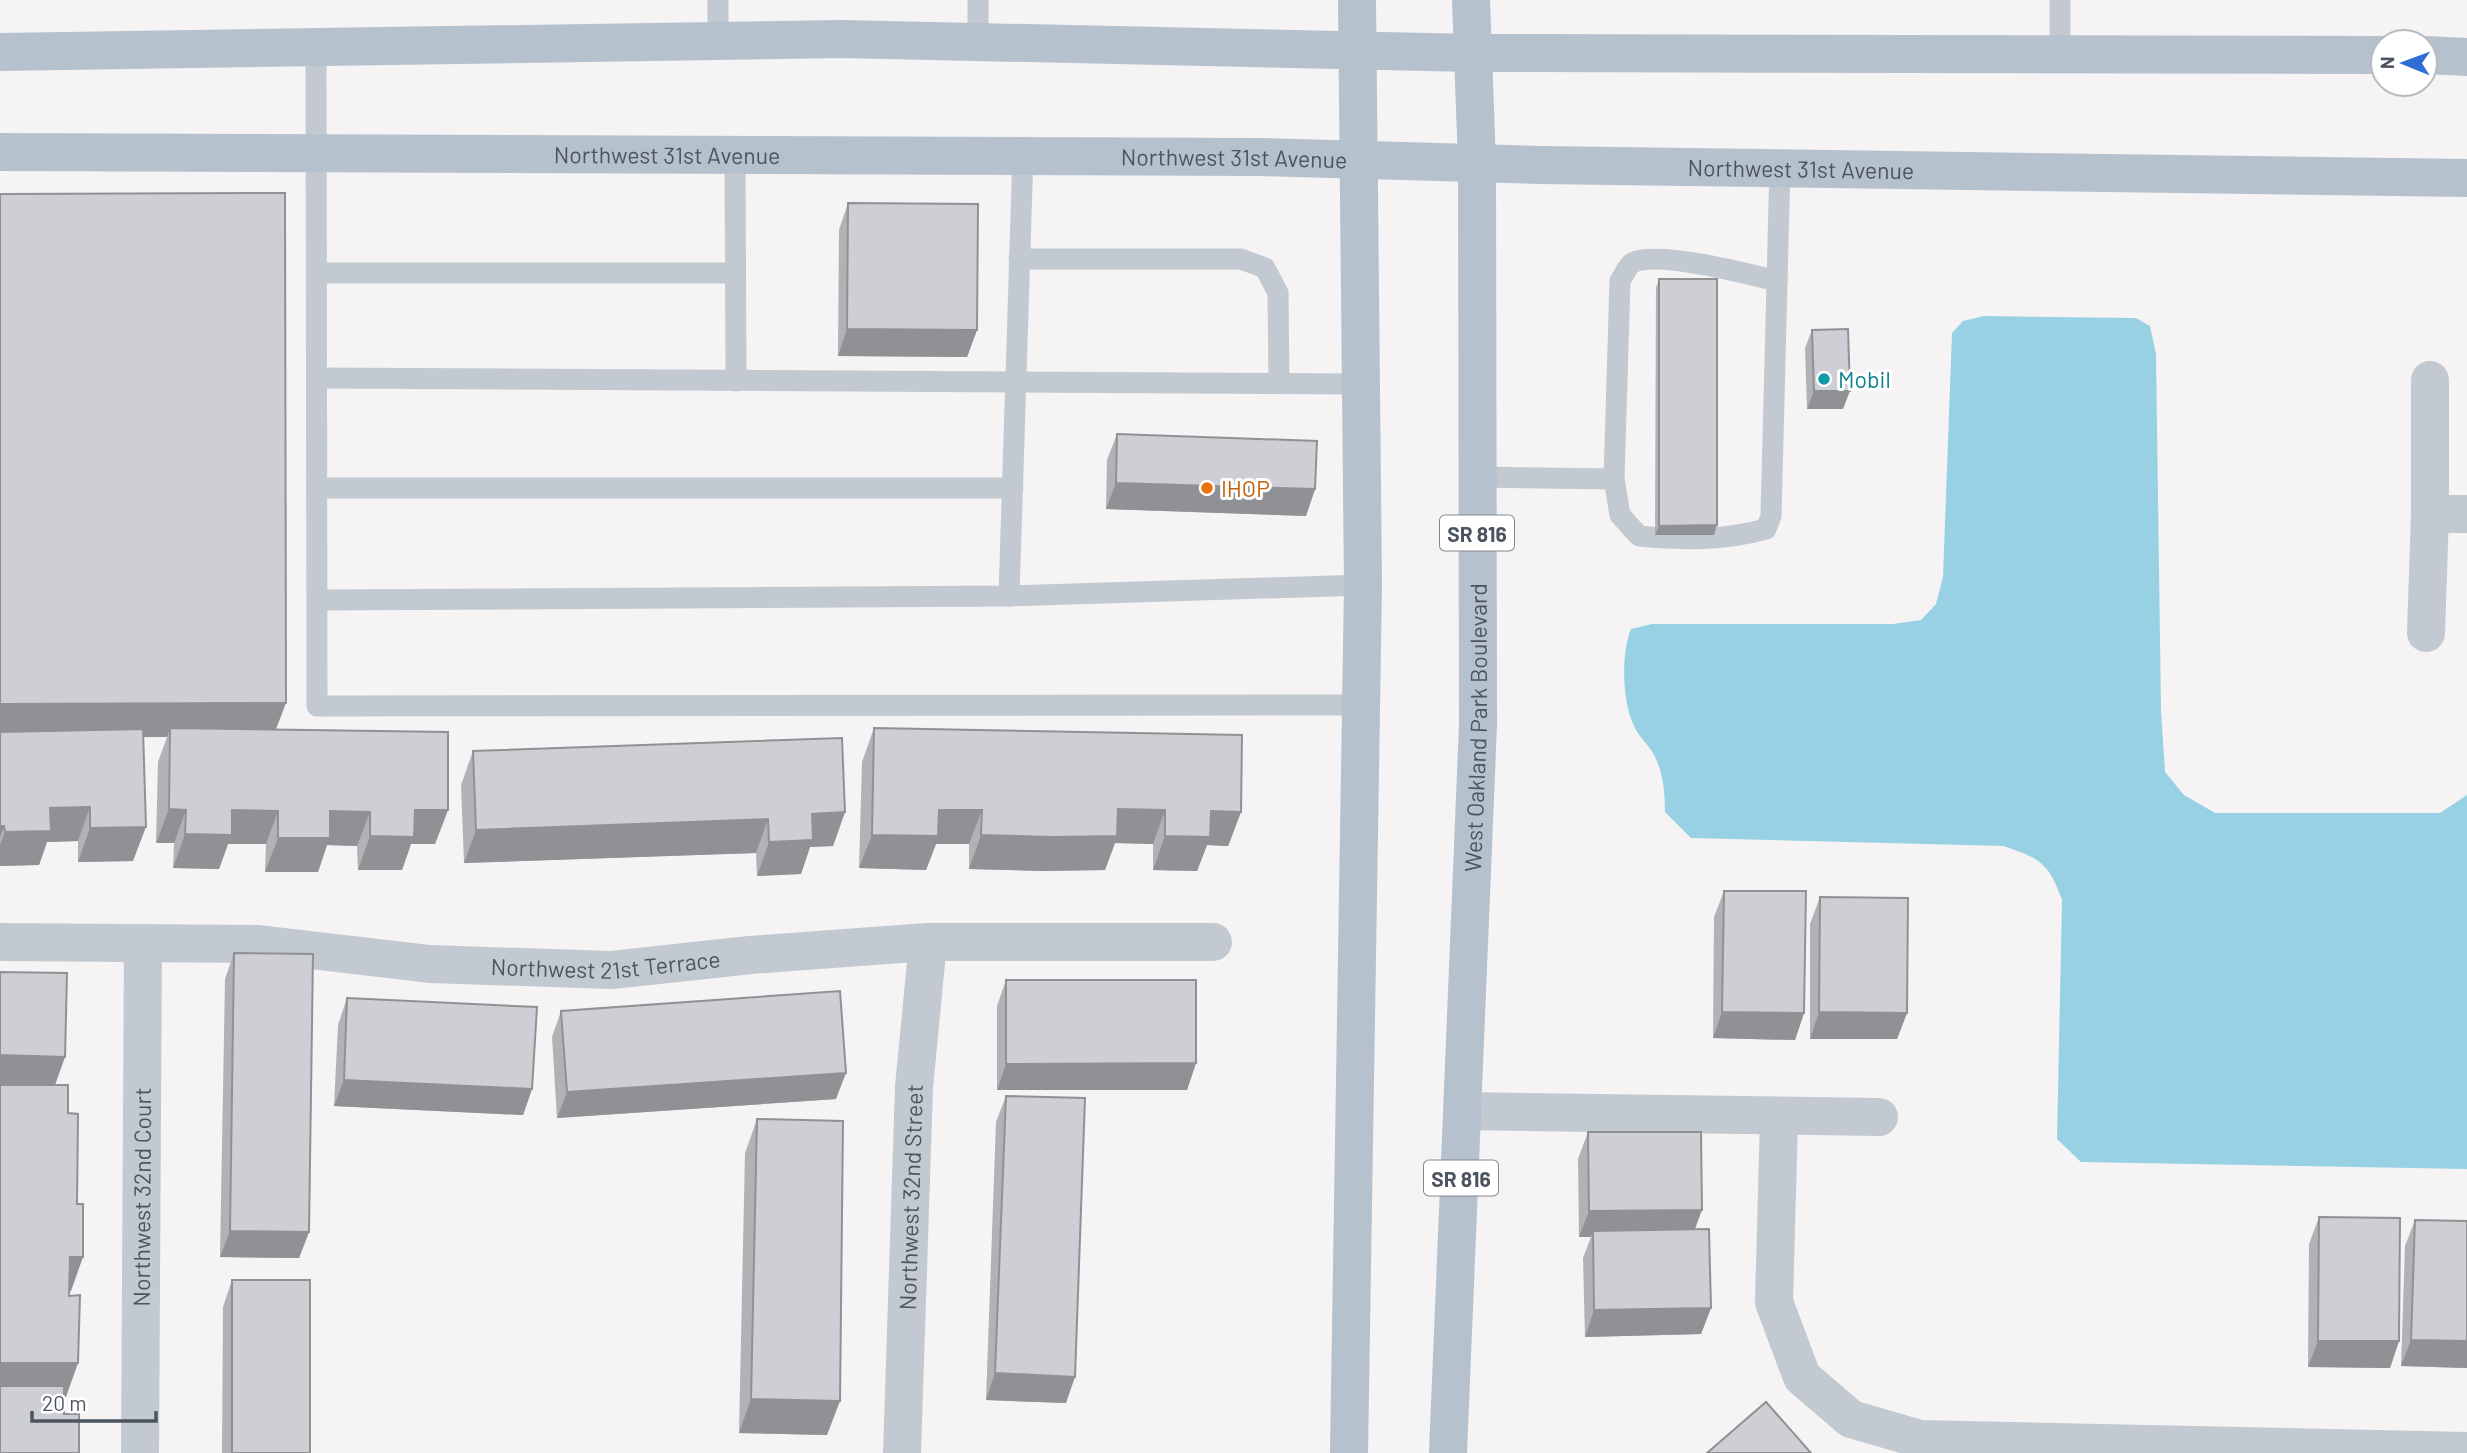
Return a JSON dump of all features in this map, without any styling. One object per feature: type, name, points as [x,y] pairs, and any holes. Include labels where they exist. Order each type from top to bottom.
[{"type":"main road","points":[[1349,1453],[1363,585],[1357,0]]},
{"type":"main road","name":"West Oakland Park Boulevard","points":[[1448,1453],[1478,725],[1477,163],[1471,0]]},
{"type":"main road","points":[[0,52],[718,40],[978,41],[1472,53],[2369,55]]},
{"type":"main road","points":[[2439,56],[2467,57]]},
{"type":"main road","name":"Northwest 31st Avenue","points":[[0,152],[1023,155],[2467,178]]},
{"type":"street","points":[[2427,634],[2448,514],[2430,380]]},
{"type":"street","name":"Northwest 21st Terrace","points":[[0,942],[259,944],[430,964],[611,970],[750,955],[928,942],[1213,942]]},
{"type":"street","name":"Northwest 32nd Street","points":[[902,1453],[914,1087],[928,942]]},
{"type":"street","name":"Northwest 32nd Court","points":[[140,1453],[143,943]]},
{"type":"street","points":[[1463,1111],[1879,1118]]},
{"type":"street","points":[[1779,1118],[1774,1302],[1802,1377],[1851,1419],[1920,1439],[2467,1451]]},
{"type":"lane","points":[[718,0],[718,40]]},
{"type":"lane","points":[[978,0],[978,41]]},
{"type":"lane","points":[[2060,0],[2060,54]]},
{"type":"lane","points":[[316,46],[317,706],[1362,705]]},
{"type":"lane","points":[[735,155],[736,381]]},
{"type":"lane","points":[[1009,596],[1023,155]]},
{"type":"lane","points":[[1777,281],[1717,267],[1645,259],[1630,265],[1620,281],[1614,479],[1620,515],[1639,536],[1685,540],[1734,538],[1766,529],[1771,516],[1780,166]]},
{"type":"lane","points":[[1019,259],[1241,259],[1265,268],[1278,293],[1279,383]]},
{"type":"lane","points":[[318,273],[735,273]]},
{"type":"lane","points":[[317,378],[1362,384]]},
{"type":"lane","points":[[1477,477],[1614,479]]},
{"type":"lane","points":[[317,488],[1013,488]]},
{"type":"lane","points":[[318,600],[1009,596],[1363,585]]},
{"type":"water","points":[[1984,316],[2136,318],[2150,326],[2156,354],[2161,710],[2165,772],[2184,795],[2215,813],[2440,813],[2467,795],[2467,1169],[2081,1162],[2057,1139],[2062,900],[2042,864],[2026,854],[2003,846],[1691,838],[1665,812],[1659,767],[1653,753],[1636,730],[1627,704],[1624,664],[1631,629],[1652,624],[1893,624],[1921,620],[1936,604],[1943,577],[1952,333],[1963,321]]},
{"type":"building","points":[[285,193],[286,703],[0,704],[0,194]]},
{"type":"building","points":[[848,203],[978,204],[977,330],[847,329]]},
{"type":"building","points":[[1659,279],[1717,279],[1717,525],[1659,526]]},
{"type":"building","points":[[1848,329],[1850,391],[1814,391],[1812,330]]},
{"type":"building","points":[[1117,434],[1317,441],[1315,489],[1116,483]]},
{"type":"building","points":[[170,728],[448,732],[448,810],[415,810],[414,837],[370,836],[370,812],[330,811],[330,838],[278,838],[278,811],[232,810],[232,835],[185,834],[186,810],[169,809]]},
{"type":"building","points":[[874,728],[1242,735],[1241,812],[1211,811],[1210,837],[1165,836],[1165,810],[1118,809],[1117,836],[981,835],[982,810],[939,810],[938,836],[872,835]]},
{"type":"building","points":[[143,729],[146,827],[90,828],[90,807],[50,808],[51,831],[5,832],[4,826],[0,826],[0,732]]},
{"type":"building","points":[[842,738],[845,812],[812,814],[813,840],[769,842],[768,819],[476,830],[473,751]]},
{"type":"building","points":[[1724,891],[1806,891],[1804,1013],[1722,1012]]},
{"type":"building","points":[[1820,897],[1908,898],[1907,1013],[1819,1012]]},
{"type":"building","points":[[234,953],[313,954],[309,1232],[230,1231]]},
{"type":"building","points":[[0,972],[67,973],[65,1057],[0,1055]]},
{"type":"building","points":[[1006,980],[1196,980],[1196,1063],[1006,1064]]},
{"type":"building","points":[[840,991],[846,1073],[567,1092],[561,1011]]},
{"type":"building","points":[[347,998],[537,1007],[532,1089],[344,1080]]},
{"type":"building","points":[[0,1085],[68,1085],[68,1113],[78,1114],[77,1204],[83,1204],[83,1257],[70,1257],[69,1296],[80,1295],[78,1363],[0,1363]]},
{"type":"building","points":[[1006,1096],[1085,1098],[1075,1377],[995,1373]]},
{"type":"building","points":[[757,1119],[843,1121],[840,1401],[751,1399]]},
{"type":"building","points":[[1588,1132],[1701,1132],[1702,1210],[1589,1211]]},
{"type":"building","points":[[2319,1217],[2400,1218],[2399,1341],[2318,1341]]},
{"type":"building","points":[[2415,1220],[2467,1221],[2467,1341],[2411,1340]]},
{"type":"building","points":[[1709,1229],[1711,1308],[1594,1310],[1593,1231]]},
{"type":"building","points":[[232,1280],[310,1280],[310,1453],[232,1453]]},
{"type":"building","points":[[0,1386],[64,1386],[64,1414],[79,1414],[79,1453],[0,1453]]},
{"type":"building","points":[[1766,1402],[1811,1453],[1707,1453]]},
{"type":"place","name":"Mobil","points":[[1824,379]]},
{"type":"place","name":"IHOP","points":[[1207,488]]}]
